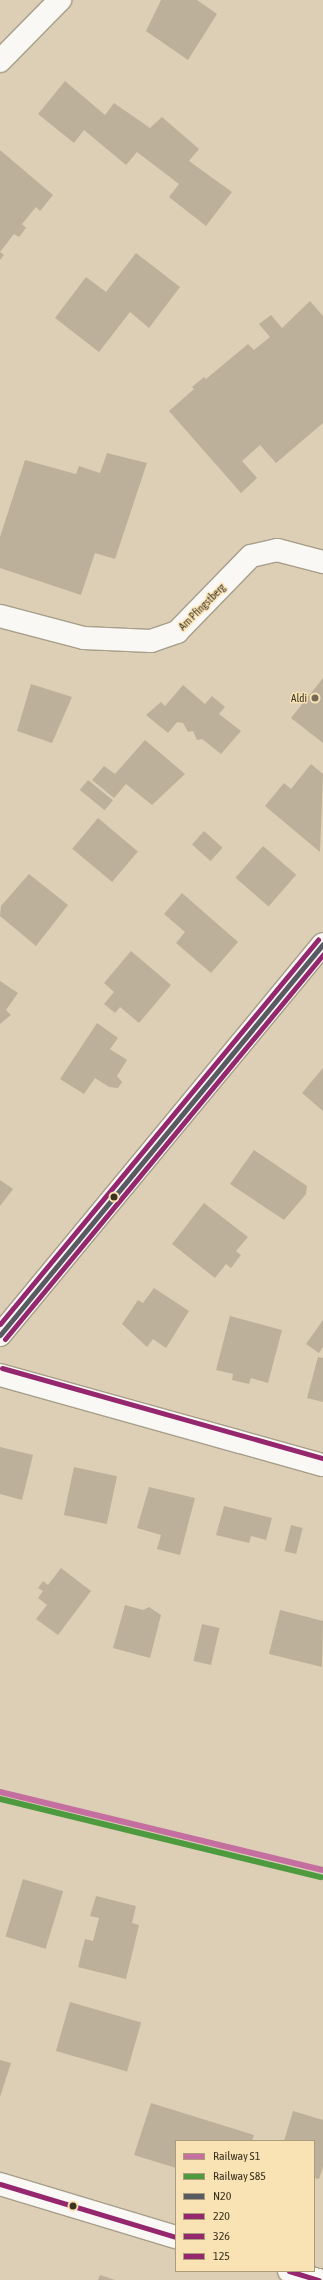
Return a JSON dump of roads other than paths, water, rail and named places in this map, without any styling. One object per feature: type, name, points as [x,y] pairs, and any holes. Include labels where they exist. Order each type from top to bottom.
[{"type":"street","points":[[0,61],[60,0]]},
{"type":"street","name":"Am Pfingstberg","points":[[0,616],[84,638],[151,641],[177,632],[251,556],[277,550],[323,562]]},
{"type":"street","points":[[0,1335],[323,944]]},
{"type":"street","points":[[0,1375],[323,1465]]},
{"type":"street","points":[[0,2184],[175,2237]]},
{"type":"street","points":[[292,2272],[319,2280]]},
{"type":"rail line","name":"S1","points":[[0,1792],[323,1870]]},
{"type":"rail line","name":"S85","points":[[0,1799],[321,1877]]},
{"type":"place","name":"Aldi","points":[[315,698]]}]
